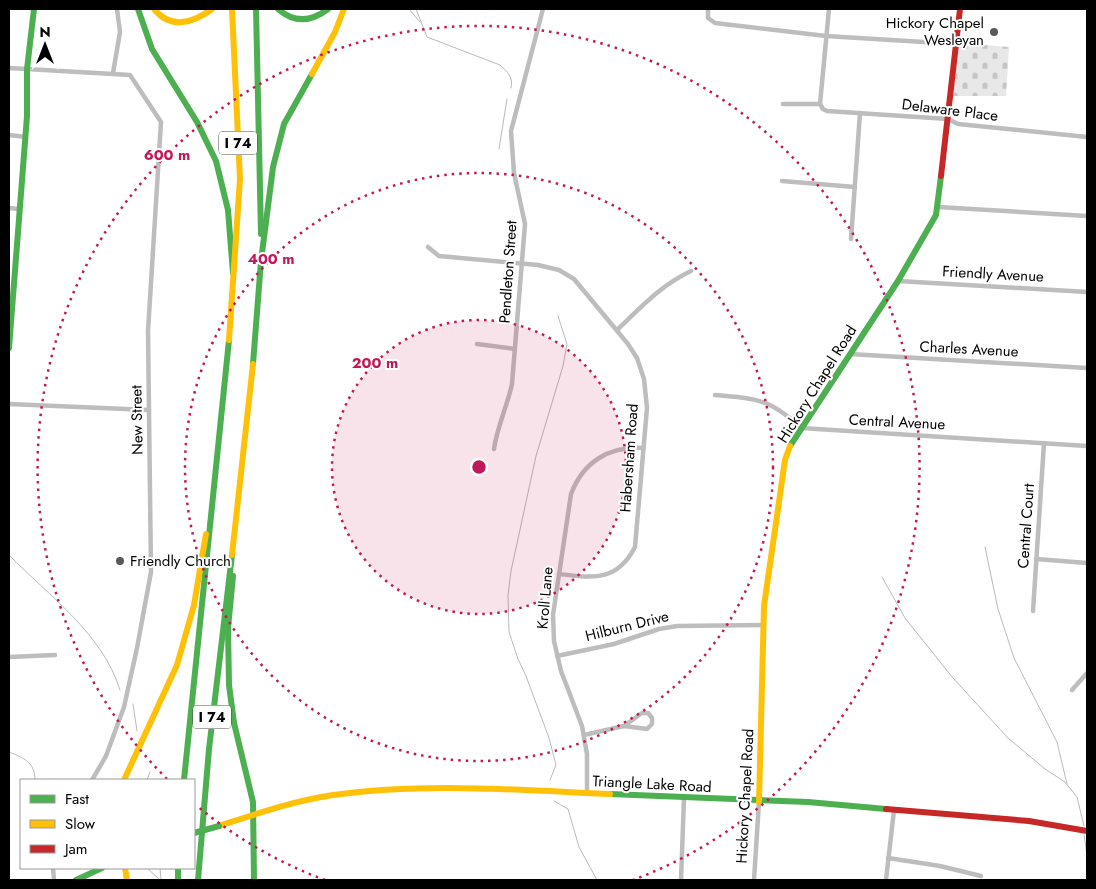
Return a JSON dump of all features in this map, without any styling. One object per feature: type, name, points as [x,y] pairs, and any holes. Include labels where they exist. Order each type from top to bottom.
[{"type":"main road","points":[[9,346],[26,137],[28,69],[34,9]]},
{"type":"main road","points":[[138,9],[152,47],[200,125],[216,160],[228,207],[230,262],[234,278]]},
{"type":"main road","points":[[154,9],[157,14],[169,21],[183,24],[199,20],[212,9]]},
{"type":"main road","name":"I 74","points":[[184,779],[228,354],[234,278],[240,179],[232,9]]},
{"type":"main road","name":"I 74","points":[[198,880],[204,792],[249,407],[261,261],[256,9]]},
{"type":"main road","points":[[278,9],[293,19],[308,20],[322,15],[328,9]]},
{"type":"main road","points":[[261,261],[273,167],[284,124],[335,32],[344,9]]},
{"type":"main road","name":"Hickory Chapel Road","points":[[759,802],[764,606],[783,471],[790,446],[898,281],[928,232],[938,207],[960,9]]},
{"type":"main road","points":[[124,779],[177,665],[197,590],[203,542],[210,523]]},
{"type":"main road","points":[[230,557],[233,575],[228,628],[229,685],[234,723],[254,813],[254,880]]},
{"type":"main road","name":"Triangle Lake Road","points":[[195,833],[254,813],[332,795],[380,790],[473,788],[759,802],[808,802],[1029,821],[1087,831]]},
{"type":"main road","points":[[76,880],[100,869]]},
{"type":"street","points":[[113,73],[120,32],[117,9]]},
{"type":"street","name":"Pendleton Street","points":[[494,449],[496,433],[506,408],[512,384],[525,224],[514,173],[512,131],[543,9]]},
{"type":"street","points":[[708,9],[707,16],[710,21],[715,23],[826,36],[956,44]]},
{"type":"street","points":[[820,104],[829,9]]},
{"type":"street","name":"New Street","points":[[9,68],[130,75],[161,122],[148,331],[152,544],[145,611],[116,732],[106,756],[93,779]]},
{"type":"street","name":"Delaware Place","points":[[783,104],[820,104],[827,111],[948,119],[958,124],[1087,137]]},
{"type":"street","points":[[851,239],[860,113]]},
{"type":"street","points":[[9,135],[26,137]]},
{"type":"street","points":[[782,181],[855,187]]},
{"type":"street","points":[[938,207],[1087,216]]},
{"type":"street","points":[[9,208],[19,209]]},
{"type":"street","name":"Habersham Road","points":[[428,247],[439,256],[522,263],[559,270],[574,279],[617,330],[637,358],[644,379],[647,408],[635,547],[630,556],[618,568],[602,576],[591,577],[559,574]]},
{"type":"street","points":[[617,330],[671,281],[691,271]]},
{"type":"street","name":"Friendly Avenue","points":[[898,281],[1087,292]]},
{"type":"street","points":[[478,344],[515,349]]},
{"type":"street","name":"Charles Avenue","points":[[850,354],[1087,368]]},
{"type":"street","points":[[715,395],[758,399],[781,410],[801,428]]},
{"type":"street","points":[[9,404],[149,410]]},
{"type":"street","name":"Central Avenue","points":[[801,428],[1087,446]]},
{"type":"street","name":"Central Court","points":[[1033,611],[1044,443]]},
{"type":"street","name":"Kroll Lane","points":[[587,794],[587,754],[584,735],[557,656],[553,615],[571,494],[579,476],[591,463],[606,454],[623,448],[643,448]]},
{"type":"street","points":[[1036,559],[1087,563]]},
{"type":"street","name":"Hilburn Drive","points":[[557,656],[614,644],[659,629],[677,626],[763,625]]},
{"type":"street","points":[[9,657],[55,655]]},
{"type":"street","points":[[1072,690],[1087,673]]},
{"type":"street","points":[[584,735],[624,726],[647,728],[652,724],[652,718],[648,713],[642,713],[624,726]]},
{"type":"street","points":[[681,880],[684,798]]},
{"type":"street","name":"Hickory Chapel Road","points":[[754,880],[759,802]]},
{"type":"street","points":[[886,880],[894,810]]},
{"type":"street","points":[[888,858],[940,866],[981,876]]},
{"type":"green space","points":[[959,43],[1009,47],[1006,96],[953,96]]},
{"type":"waterway","points":[[409,9],[420,22]]},
{"type":"waterway","points":[[416,9],[427,37],[500,65],[511,78],[511,88]]},
{"type":"waterway","points":[[499,149],[507,99]]},
{"type":"waterway","points":[[550,780],[556,765],[549,738],[509,632],[508,595],[511,571],[536,456],[563,366],[567,344],[558,316]]},
{"type":"waterway","points":[[985,547],[998,609],[1014,658],[1057,742],[1067,784]]},
{"type":"waterway","points":[[9,555],[73,616],[88,633],[112,670],[120,690]]},
{"type":"waterway","points":[[882,577],[905,618],[953,678],[1008,738],[1045,769],[1065,782],[1077,797],[1084,826]]},
{"type":"waterway","points":[[133,704],[137,731]]},
{"type":"waterway","points":[[9,752],[24,759],[31,765],[35,779]]},
{"type":"waterway","points":[[147,779],[150,772]]},
{"type":"waterway","points":[[554,801],[568,809],[579,847],[597,880]]},
{"type":"waterway","points":[[1084,835],[1087,855]]},
{"type":"waterway","points":[[148,869],[160,880]]},
{"type":"waterway","points":[[160,869],[161,879]]},
{"type":"traffic: fast","points":[[9,348],[27,116],[27,69],[34,9]]},
{"type":"traffic: fast","points":[[138,9],[152,49],[197,122],[216,161],[228,210],[233,273]]},
{"type":"traffic: fast","points":[[256,9],[261,234]]},
{"type":"traffic: fast","points":[[278,9],[296,19],[309,18],[328,9]]},
{"type":"traffic: fast","points":[[253,364],[261,261],[273,167],[284,124],[312,74]]},
{"type":"traffic: fast","points":[[790,446],[898,281],[936,215],[941,176]]},
{"type":"traffic: fast","points":[[184,779],[229,340]]},
{"type":"traffic: fast","points":[[198,880],[209,749],[232,555]]},
{"type":"traffic: fast","points":[[233,576],[228,628],[229,685],[234,723],[253,802],[254,880]]},
{"type":"traffic: fast","points":[[610,794],[808,802],[886,809]]},
{"type":"traffic: fast","points":[[195,833],[219,826]]},
{"type":"traffic: fast","points":[[76,880],[100,869]]},
{"type":"traffic: fast","points":[[178,869],[178,880]]},
{"type":"traffic: slow","points":[[154,9],[161,16],[175,22],[190,21],[212,9]]},
{"type":"traffic: slow","points":[[229,340],[240,179],[232,9]]},
{"type":"traffic: slow","points":[[312,74],[335,32],[344,9]]},
{"type":"traffic: slow","points":[[232,555],[253,364]]},
{"type":"traffic: slow","points":[[759,802],[764,606],[785,460],[790,446]]},
{"type":"traffic: slow","points":[[124,779],[177,665],[194,605],[206,534]]},
{"type":"traffic: slow","points":[[219,826],[304,801],[367,791],[471,788],[610,794]]},
{"type":"traffic: slow","points":[[125,869],[127,880]]},
{"type":"traffic: jam","points":[[941,176],[960,9]]},
{"type":"traffic: jam","points":[[886,809],[1029,821],[1087,831]]},
{"type":"place","name":"Hickory Chapel Wesleyan","points":[[994,32]]},
{"type":"place","name":"Friendly Church","points":[[120,561]]}]
